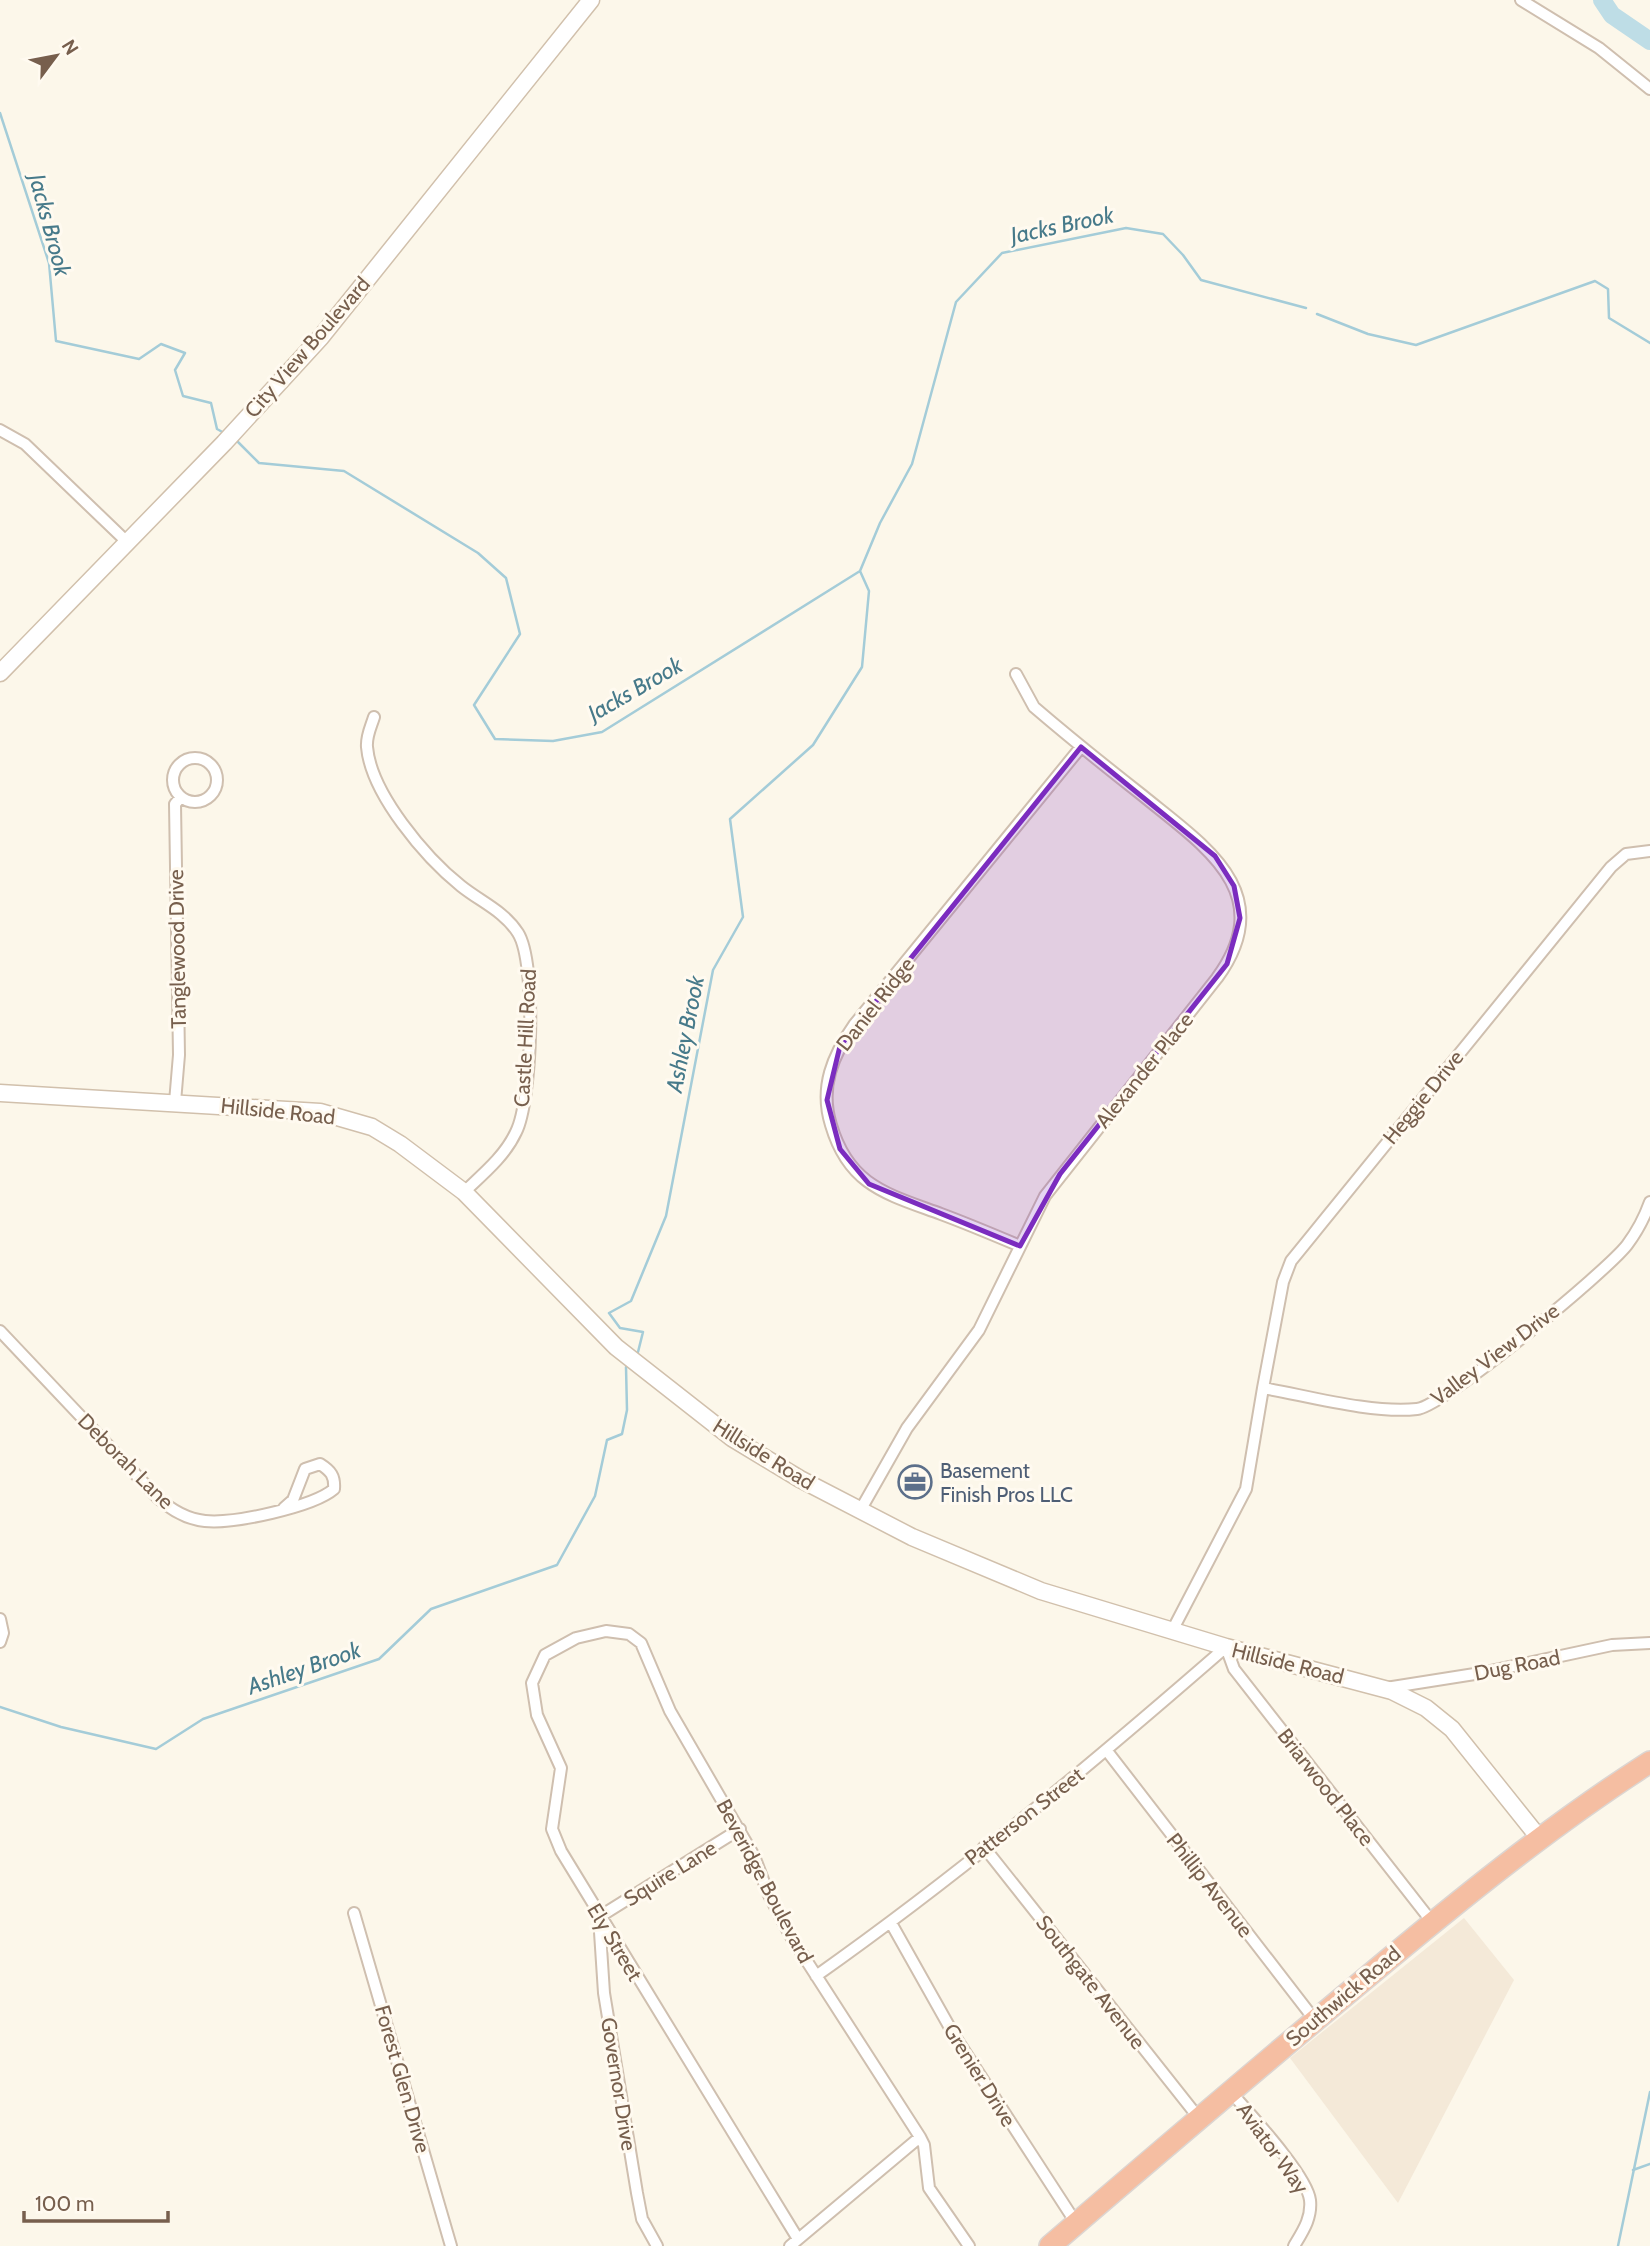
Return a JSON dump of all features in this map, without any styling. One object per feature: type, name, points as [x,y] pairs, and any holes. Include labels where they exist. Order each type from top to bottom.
[{"type":"highway","name":"Southwick Road","points":[[1050,2246],[1229,2090],[1432,1922],[1539,1839],[1650,1762]]},
{"type":"street","name":"City View Boulevard","points":[[0,673],[229,437],[321,337],[591,0]]},
{"type":"street","points":[[1521,0],[1600,48],[1650,89]]},
{"type":"street","points":[[0,430],[26,444],[126,541]]},
{"type":"street","name":"Alexander Place","points":[[861,1508],[907,1428],[979,1330],[1039,1206],[1060,1174],[1227,964],[1236,945],[1240,922],[1234,886],[1219,860],[1030,703],[1016,674]]},
{"type":"street","name":"Castle Hill Road","points":[[374,717],[366,744],[369,759],[401,821],[426,852],[460,886],[506,917],[528,952],[530,978],[523,1112],[509,1145],[464,1192]]},
{"type":"street","name":"Daniel Ridge","points":[[1020,1246],[890,1196],[860,1176],[844,1156],[834,1134],[827,1109],[828,1083],[834,1057],[854,1025],[1081,747]]},
{"type":"street","name":"Tanglewood Drive","points":[[192,758],[211,765],[217,779],[213,793],[194,802],[181,797],[174,785],[179,765],[192,758]]},
{"type":"street","name":"Tanglewood Drive","points":[[175,1102],[178,1055],[175,804],[181,797]]},
{"type":"street","name":"Heggie Drive","points":[[1263,1388],[1283,1282],[1291,1261],[1611,867],[1626,854],[1650,851]]},
{"type":"street","name":"Hillside Road","points":[[0,1093],[320,1112],[342,1116],[394,1140],[464,1192],[616,1347],[732,1438],[800,1479],[861,1508],[912,1537],[979,1567],[1086,1606],[1226,1647],[1384,1688],[1409,1698],[1442,1718],[1474,1754],[1539,1839]]},
{"type":"street","name":"Valley View Drive","points":[[1263,1388],[1386,1409],[1427,1407],[1477,1374],[1606,1266],[1628,1244],[1650,1202]]},
{"type":"street","name":"Deborah Lane","points":[[0,1331],[157,1497],[176,1512],[214,1521],[284,1508],[324,1497],[334,1489],[335,1479],[330,1470],[320,1464],[305,1469],[293,1500],[284,1508]]},
{"type":"street","points":[[1172,1631],[1246,1489],[1263,1388]]},
{"type":"street","points":[[0,1619],[3,1633],[0,1642]]},
{"type":"street","name":"Beveridge Boulevard","points":[[576,1638],[616,1631],[629,1634],[641,1643],[675,1721],[740,1829],[776,1910],[920,2137],[929,2188],[969,2246]]},
{"type":"street","name":"Ely Street","points":[[576,1638],[545,1654],[533,1683],[537,1715],[561,1768],[552,1829],[561,1852],[794,2243]]},
{"type":"street","name":"Dug Road","points":[[1384,1688],[1481,1673],[1612,1645],[1650,1643]]},
{"type":"street","name":"Patterson Street","points":[[816,1976],[891,1923],[1107,1751],[1226,1647]]},
{"type":"street","name":"Briarwood Place","points":[[1226,1647],[1234,1669],[1432,1922]]},
{"type":"street","name":"Phillip Avenue","points":[[1107,1751],[1314,2019]]},
{"type":"street","name":"Squire Lane","points":[[599,1917],[740,1829]]},
{"type":"street","name":"Southgate Avenue","points":[[984,1847],[1199,2117]]},
{"type":"street","name":"Forest Glen Drive","points":[[354,1913],[451,2246]]},
{"type":"street","name":"Governor Drive","points":[[599,1917],[604,1993],[637,2193],[642,2220],[657,2246]]},
{"type":"street","name":"Grenier Drive","points":[[891,1923],[954,2035],[1076,2223]]},
{"type":"street","name":"Aviator Way","points":[[1229,2090],[1294,2171],[1310,2198],[1309,2220],[1294,2246]]},
{"type":"street","points":[[794,2243],[920,2137]]},
{"type":"highlighted area","points":[[1081,747],[1215,856],[1234,886],[1240,918],[1227,964],[1060,1174],[1020,1246],[869,1184],[840,1149],[827,1100],[840,1046]]},
{"type":"shaded area","points":[[1464,1918],[1514,1980],[1398,2203],[1290,2058]]},
{"type":"waterway","points":[[1602,0],[1612,15],[1650,41]]},
{"type":"waterway","name":"Jacks Brook","points":[[0,113],[49,263],[56,341],[139,359],[161,344],[185,353],[175,370],[183,396],[211,403],[217,429],[226,434]]},
{"type":"waterway","name":"Jacks Brook","points":[[235,439],[259,463],[344,471],[478,553],[506,578],[520,634],[474,705],[495,739],[553,741],[602,732],[860,571],[880,523],[912,464],[956,302],[1002,253],[1126,228],[1163,234],[1201,280],[1306,308]]},
{"type":"waterway","name":"Jacks Brook","points":[[1317,314],[1368,334],[1416,345],[1595,281],[1608,289],[1609,318],[1650,343]]},
{"type":"waterway","name":"Ashley Brook","points":[[638,1352],[643,1332],[620,1328],[609,1313],[631,1301],[666,1216],[713,970],[743,917],[730,819],[813,745],[862,667],[869,591],[860,571]]},
{"type":"waterway","name":"Ashley Brook","points":[[0,1707],[61,1727],[156,1749],[203,1719],[379,1659],[431,1609],[557,1565],[595,1496],[607,1440],[622,1434],[627,1410],[626,1367]]},
{"type":"waterway","points":[[1618,2246],[1650,2092]]},
{"type":"waterway","points":[[1633,2170],[1650,2164]]},
{"type":"place","name":"Basement Finish Pros LLC","points":[[915,1482]]}]
